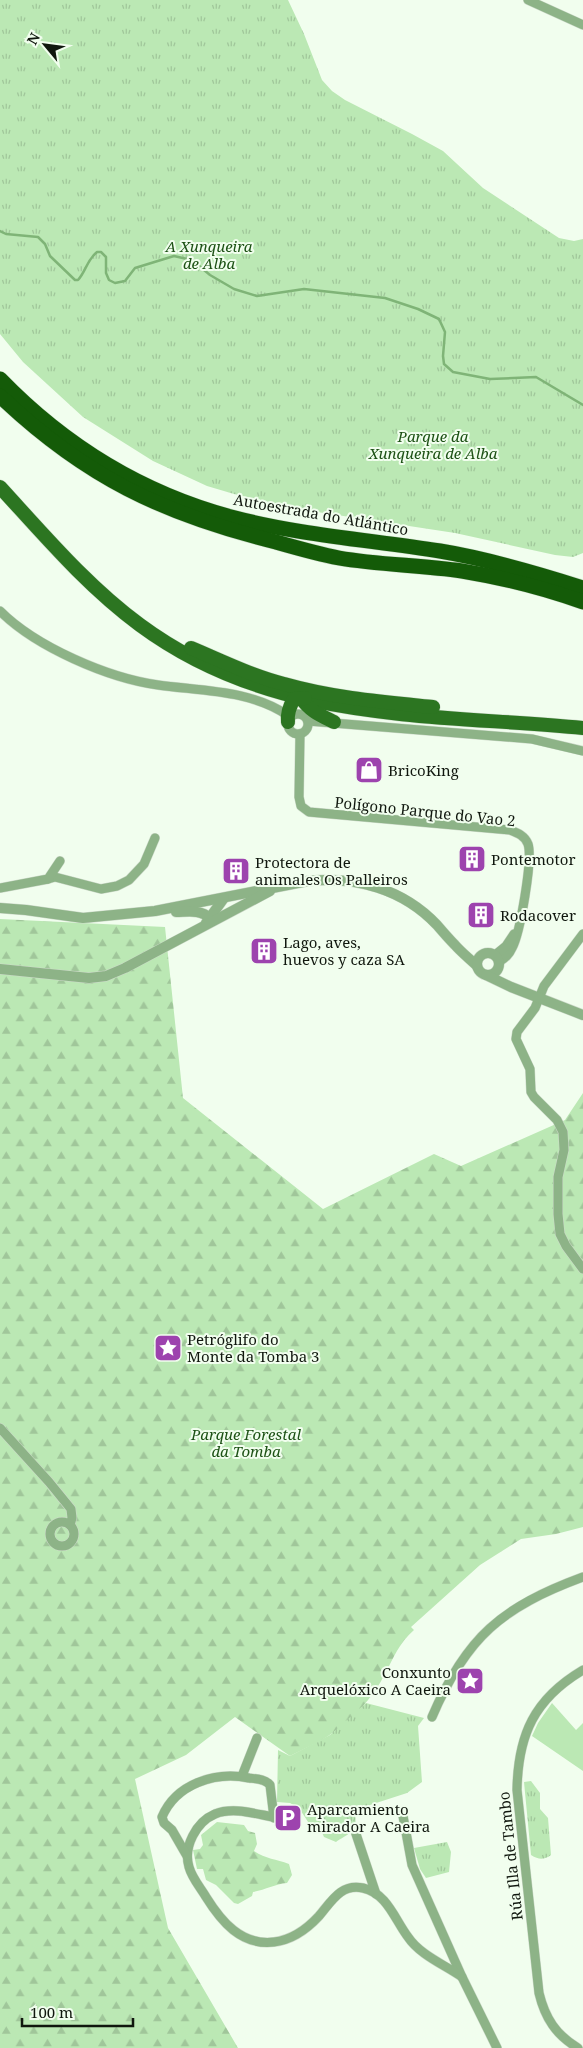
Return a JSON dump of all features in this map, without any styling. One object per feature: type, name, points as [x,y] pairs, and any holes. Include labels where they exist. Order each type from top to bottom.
[{"type":"highway","name":"Autoestrada do Atlántico","points":[[0,379],[46,422],[101,462],[164,494],[188,503],[270,526],[442,551],[518,567],[583,588]]},
{"type":"highway","points":[[0,396],[42,434],[90,468],[136,494],[192,517],[229,530],[338,558],[461,571],[517,581],[583,602]]},
{"type":"main road","points":[[0,478],[69,553],[123,604],[155,628],[182,644],[252,674],[285,684],[343,696],[480,713],[583,722]]},
{"type":"main road","points":[[0,487],[88,580],[122,612],[181,651],[247,681],[302,698],[352,709],[583,728]]},
{"type":"main road","points":[[222,661],[236,674],[275,700],[287,717]]},
{"type":"main road","points":[[302,698],[307,707],[314,713],[334,722]]},
{"type":"main road","points":[[287,717],[294,699],[311,698],[356,706],[393,707],[512,720],[544,718]]},
{"type":"street","points":[[528,0],[583,25]]},
{"type":"street","points":[[0,611],[35,637],[56,649],[117,677],[155,685],[239,696],[268,705],[287,717],[291,731],[300,734],[308,727],[308,720]]},
{"type":"street","points":[[239,696],[247,681]]},
{"type":"street","points":[[287,717],[298,714],[308,720],[532,739],[583,751]]},
{"type":"street","name":"Polígono Parque do Vao 2","points":[[300,734],[298,797],[301,806],[309,812],[510,830],[521,834],[528,843],[530,856],[514,946],[508,955],[494,966]]},
{"type":"street","points":[[0,888],[55,877],[101,888],[117,886],[129,880],[144,864],[155,838]]},
{"type":"street","points":[[48,879],[60,861]]},
{"type":"street","points":[[0,908],[83,918],[155,911],[330,879],[370,884],[391,892],[422,911],[460,950],[479,962],[482,973],[494,966]]},
{"type":"street","points":[[0,969],[89,978],[106,976],[226,916],[274,888]]},
{"type":"street","points":[[224,898],[227,904],[226,916]]},
{"type":"street","points":[[202,927],[224,898]]},
{"type":"street","points":[[155,911],[195,912],[206,914],[210,918]]},
{"type":"street","points":[[583,934],[544,986],[526,1021],[516,1032],[516,1038],[530,1069],[531,1092],[534,1098],[557,1120],[563,1132],[564,1150],[558,1177],[560,1234],[566,1246],[583,1269]]},
{"type":"street","points":[[479,962],[487,953],[504,984],[583,1015]]},
{"type":"street","points":[[0,1428],[71,1509],[72,1518],[70,1525]]},
{"type":"street","points":[[432,1717],[443,1690],[456,1667],[488,1630],[514,1608],[530,1599],[583,1577]]},
{"type":"street","name":"Rúa Illa de Tambo","points":[[578,2048],[564,2040],[553,2028],[543,2010],[539,1993],[517,1790],[519,1757],[523,1739],[531,1720],[552,1692],[583,1670]]},
{"type":"street","points":[[242,1776],[257,1738]]},
{"type":"street","points":[[274,1818],[270,1786],[264,1780],[242,1776],[215,1776],[193,1784],[166,1808],[162,1817],[187,1856],[189,1867],[195,1880],[216,1914],[227,1926],[250,1940],[273,1942],[286,1939],[297,1934],[318,1916],[333,1897],[343,1889],[364,1888],[376,1894],[387,1904],[409,1939],[421,1950],[462,1977]]},
{"type":"street","points":[[187,1856],[190,1841],[197,1827],[208,1817],[231,1810],[289,1819]]},
{"type":"street","points":[[403,1816],[412,1865],[462,1977],[497,2048]]},
{"type":"street","points":[[355,1831],[376,1894]]},
{"type":"green space","name":"A Xunqueira de Alba","points":[[0,0],[288,0],[322,80],[332,91],[345,100],[443,151],[483,188],[559,238],[574,241],[583,239],[583,553],[573,557],[555,555],[455,533],[304,510],[207,486],[153,461],[83,417],[23,362],[0,334]]},
{"type":"green space","name":"Parque Forestal da Tomba","points":[[0,919],[165,927],[183,1098],[323,1209],[434,1154],[461,1166],[565,1120],[583,1093],[583,1527],[556,1534],[521,1539],[480,1565],[411,1627],[414,1630],[401,1645],[380,1683],[368,1700],[347,1722],[321,1740],[290,1756],[235,1717],[186,1755],[135,1779],[168,1928],[238,2048],[0,2048]]},
{"type":"green space","points":[[366,1703],[424,1718],[418,1726],[422,1782],[407,1793],[370,1805],[355,1814],[356,1820],[352,1831],[336,1842],[324,1837],[318,1824],[310,1825],[299,1808],[290,1803],[277,1802],[278,1750],[290,1756],[330,1735]]},
{"type":"green space","points":[[552,1703],[576,1730],[583,1723],[583,1771],[532,1736],[538,1723]]},
{"type":"green space","points":[[531,1781],[540,1793],[540,1809],[548,1818],[551,1855],[544,1859],[531,1855],[524,1782]]},
{"type":"green space","points":[[217,1822],[244,1825],[248,1831],[255,1833],[257,1844],[254,1851],[289,1864],[292,1875],[287,1883],[253,1892],[252,1896],[238,1904],[234,1903],[216,1885],[206,1880],[203,1869],[197,1869],[193,1850],[200,1849],[203,1845],[201,1835]]},
{"type":"green space","points":[[447,1842],[451,1852],[449,1872],[426,1878],[420,1869],[414,1848]]},
{"type":"waterway","points":[[0,231],[6,234],[38,237],[45,244],[50,256],[75,280],[78,280],[91,258],[97,252],[101,252],[106,257],[106,273],[109,280],[115,283],[125,281],[135,268],[174,256],[187,259],[198,265],[210,275],[234,289],[257,296],[304,289],[385,298],[418,309],[439,319],[445,332],[444,364],[453,372],[490,379],[536,377],[583,405]]},
{"type":"place","name":"BricoKing","points":[[369,770]]},
{"type":"place","name":"Pontemotor","points":[[472,859]]},
{"type":"place","name":"Protectora de animales Os Palleiros","points":[[236,871]]},
{"type":"place","name":"Rodacover","points":[[481,915]]},
{"type":"place","name":"Lago, aves, huevos y caza SA","points":[[264,951]]},
{"type":"place","name":"Petróglifo do Monte da Tomba 3","points":[[168,1348]]},
{"type":"place","name":"Conxunto Arquelóxico A Caeira","points":[[470,1681]]},
{"type":"place","name":"Aparcamiento mirador A Caeira","points":[[288,1818]]},
{"type":"park label","name":"Parque da Xunqueira de Alba","points":[[433,444]]}]
